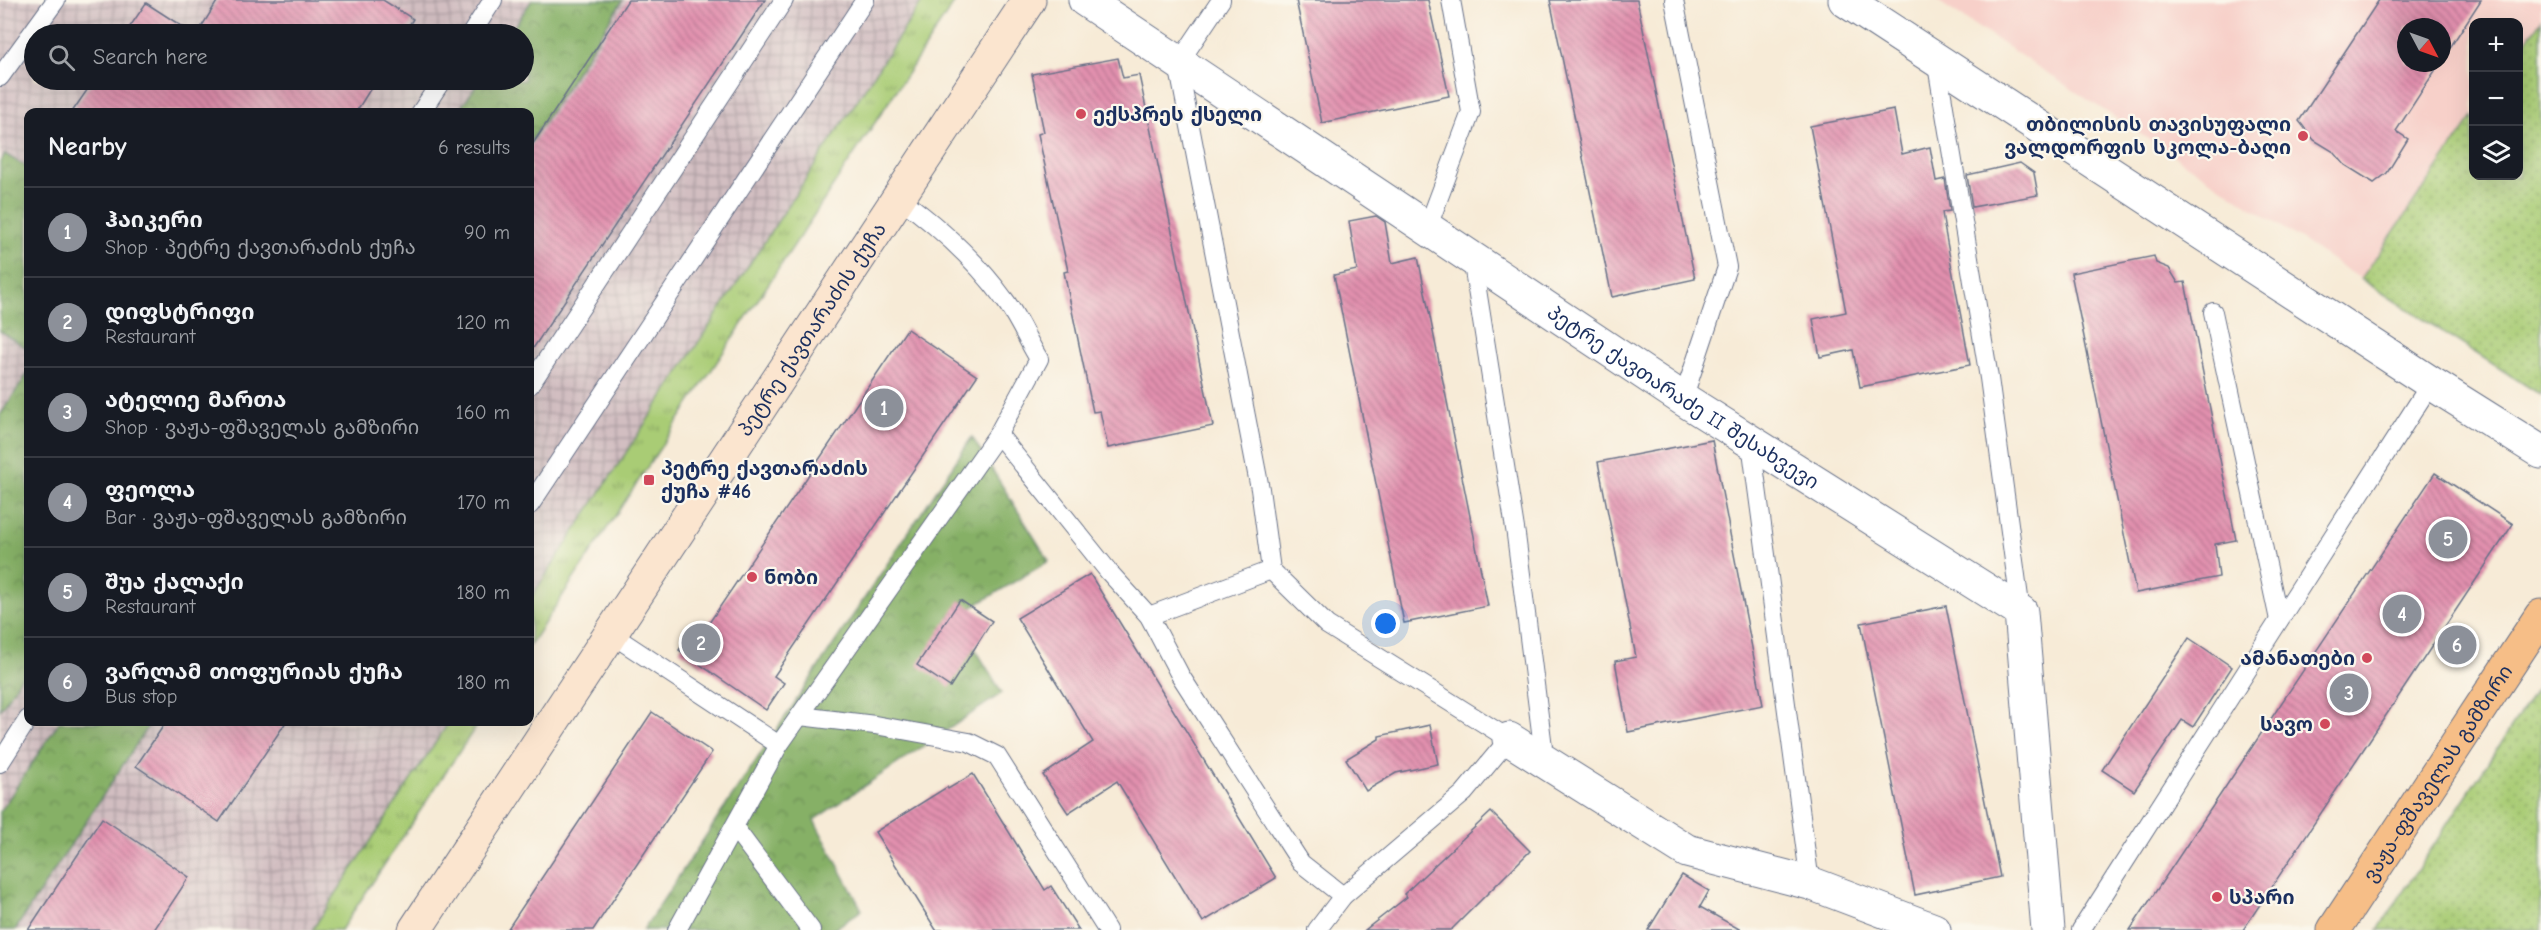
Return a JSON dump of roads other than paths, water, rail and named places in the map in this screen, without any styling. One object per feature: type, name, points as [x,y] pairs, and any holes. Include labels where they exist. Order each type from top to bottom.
[{"type":"main road","name":"პეტრე ქავთარაძის ქუჩა","points":[[415,930],[1029,0]]},
{"type":"main road","name":"ვაჟა-ფშაველას გამზირი","points":[[2334,930],[2541,616]]},
{"type":"street","name":"პეტრე ქავთარაძე II შესახვევი","points":[[1085,0],[1750,443],[2021,612]]},
{"type":"street","points":[[1845,0],[2541,452]]},
{"type":"street","points":[[2021,612],[2048,930]]},
{"type":"street","points":[[1509,739],[1687,851],[1810,884],[1934,930]]},
{"type":"lane","points":[[39,24],[56,0]]},
{"type":"lane","points":[[477,24],[493,0]]},
{"type":"lane","points":[[534,379],[784,0]]},
{"type":"lane","points":[[534,499],[865,0]]},
{"type":"lane","points":[[1221,0],[1178,64],[1260,489],[1271,570],[1327,625],[1509,739],[1464,792],[1343,897],[1317,930]]},
{"type":"lane","points":[[1427,229],[1471,112],[1450,0]]},
{"type":"lane","points":[[1674,0],[1727,267],[1683,399]]},
{"type":"lane","points":[[0,77],[24,44]]},
{"type":"lane","points":[[1935,58],[1989,378],[2021,612]]},
{"type":"lane","points":[[424,108],[435,90]]},
{"type":"lane","points":[[677,930],[779,745],[998,434],[1039,359],[1005,300],[954,242],[932,221],[898,197]]},
{"type":"lane","points":[[1472,258],[1516,535],[1545,763]]},
{"type":"lane","points":[[2213,312],[2279,620]]},
{"type":"lane","points":[[2081,930],[2431,382]]},
{"type":"lane","points":[[998,434],[1109,572],[1149,616],[1180,675],[1301,862],[1343,897]]},
{"type":"lane","points":[[1750,443],[1810,884]]},
{"type":"lane","points":[[1149,616],[1271,570]]},
{"type":"lane","points":[[610,634],[779,745]]},
{"type":"lane","points":[[800,716],[875,725],[969,742],[997,756],[1107,930]]},
{"type":"lane","points":[[0,763],[24,725]]},
{"type":"lane","points":[[734,827],[811,930]]},
{"type":"place","name":"ექსპრეს ქსელი","points":[[1081,114]]},
{"type":"place","name":"თბილისის თავისუფალი ვალდორფის სკოლა-ბაღი","points":[[2303,136]]},
{"type":"place","name":"ჰაიკერი","points":[[884,408]]},
{"type":"place","name":"პეტრე ქავთარაძის ქუჩა #46","points":[[649,480]]},
{"type":"place","name":"შუა ქალაქი","points":[[2448,539]]},
{"type":"place","name":"ნობი","points":[[752,577]]},
{"type":"place","name":"ფეოლა","points":[[2402,614]]},
{"type":"place","name":"დიფსტრიფი","points":[[701,643]]},
{"type":"place","name":"ვარლამ თოფურიას ქუჩა","points":[[2457,645]]},
{"type":"place","name":"ამანათები","points":[[2367,658]]},
{"type":"place","name":"ატელიე მართა","points":[[2349,693]]},
{"type":"place","name":"სავო","points":[[2325,724]]},
{"type":"place","name":"სპარი","points":[[2217,897]]}]
